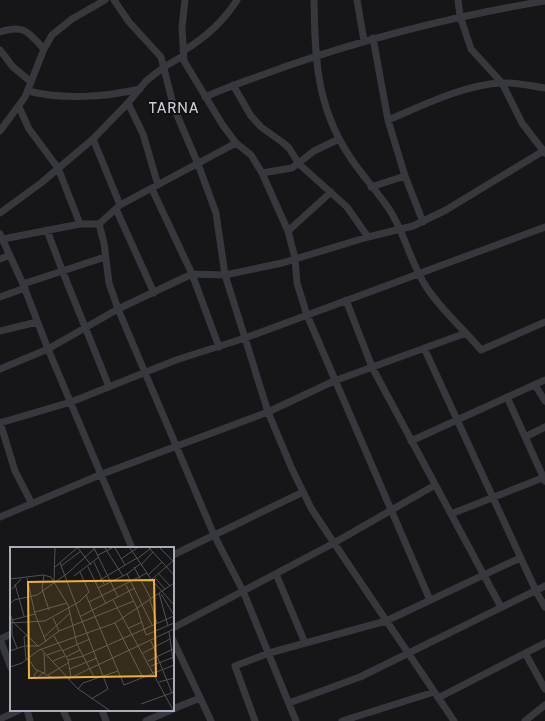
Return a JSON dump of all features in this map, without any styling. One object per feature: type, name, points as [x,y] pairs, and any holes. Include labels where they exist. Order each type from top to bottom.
[{"type":"street","points":[[0,131],[4,123],[19,107],[28,91],[44,49],[52,35],[59,28],[105,0]]},
{"type":"street","points":[[114,0],[129,22],[158,52],[164,67],[174,108],[198,164],[216,213],[225,275],[268,412],[303,492],[334,543],[454,721]]},
{"type":"street","points":[[185,0],[182,27],[183,54],[187,68],[236,143],[251,155],[262,173],[288,231],[295,258],[296,283],[307,315],[334,381],[430,600]]},
{"type":"street","points":[[0,213],[93,139],[128,103],[146,81],[213,30],[237,0]]},
{"type":"street","points":[[314,0],[315,57],[321,95],[339,139],[371,187],[390,210],[427,288],[442,308],[466,332],[481,350],[545,322]]},
{"type":"street","points":[[357,0],[364,41]]},
{"type":"street","points":[[0,369],[48,349],[118,310],[192,274],[225,275],[282,263],[423,222],[545,151],[522,124],[502,83],[471,49],[460,16],[458,0]]},
{"type":"street","points":[[205,97],[233,85],[373,38],[460,16],[545,1]]},
{"type":"street","points":[[0,32],[19,28],[25,30],[44,49]]},
{"type":"street","points":[[373,38],[388,120],[405,176],[423,222]]},
{"type":"street","points":[[0,50],[13,67],[31,82]]},
{"type":"street","points":[[388,120],[464,91],[502,83],[545,88]]},
{"type":"street","points":[[233,85],[251,116],[261,127],[289,148],[299,164],[347,207],[368,237]]},
{"type":"street","points":[[28,91],[42,95],[76,96],[118,93],[140,89]]},
{"type":"street","points":[[128,103],[143,134],[155,187],[192,274],[219,347]]},
{"type":"street","points":[[19,107],[29,129],[58,168],[80,224]]},
{"type":"street","points":[[93,139],[118,207],[154,292]]},
{"type":"street","points":[[262,173],[287,170],[299,164],[314,150],[339,139]]},
{"type":"street","points":[[132,547],[48,349],[24,286],[1,237],[80,224],[99,224],[118,207],[236,143]]},
{"type":"street","points":[[371,187],[405,176]]},
{"type":"street","points":[[288,231],[330,192]]},
{"type":"street","points":[[99,224],[109,283],[118,310],[214,535],[243,591],[296,721]]},
{"type":"street","points":[[32,504],[15,470],[0,423],[71,402],[193,354],[245,338],[545,227]]},
{"type":"street","points":[[47,230],[62,272],[86,327],[109,387]]},
{"type":"street","points":[[0,259],[10,255]]},
{"type":"street","points":[[0,298],[24,286],[105,257]]},
{"type":"street","points":[[346,300],[372,367],[501,607]]},
{"type":"street","points":[[0,331],[37,322]]},
{"type":"street","points":[[0,517],[102,474],[268,412],[334,381],[466,332]]},
{"type":"street","points":[[424,348],[520,558],[545,607]]},
{"type":"street","points":[[412,441],[545,380]]},
{"type":"street","points":[[535,385],[545,401]]},
{"type":"street","points":[[451,514],[544,478],[507,397]]},
{"type":"street","points":[[525,436],[545,427]]},
{"type":"street","points":[[174,627],[334,543],[435,484]]},
{"type":"street","points":[[174,555],[303,492]]},
{"type":"street","points":[[255,721],[235,666],[305,643],[386,621],[520,558]]},
{"type":"street","points":[[276,574],[305,643]]},
{"type":"street","points":[[289,703],[360,677],[545,586]]},
{"type":"street","points":[[10,634],[0,639],[10,665]]},
{"type":"street","points":[[174,642],[211,721]]},
{"type":"street","points":[[342,721],[436,695],[545,643]]},
{"type":"street","points":[[525,653],[545,689]]},
{"type":"street","points":[[174,709],[200,698]]},
{"type":"street","points":[[525,721],[545,705]]},
{"type":"street","points":[[0,719],[17,711]]},
{"type":"street","points":[[27,711],[30,721]]},
{"type":"street","points":[[63,711],[68,721]]},
{"type":"street","points":[[102,711],[106,721]]},
{"type":"street","points":[[146,721],[162,715]]},
{"type":"district","name":"TARNA","points":[[174,108]]}]
